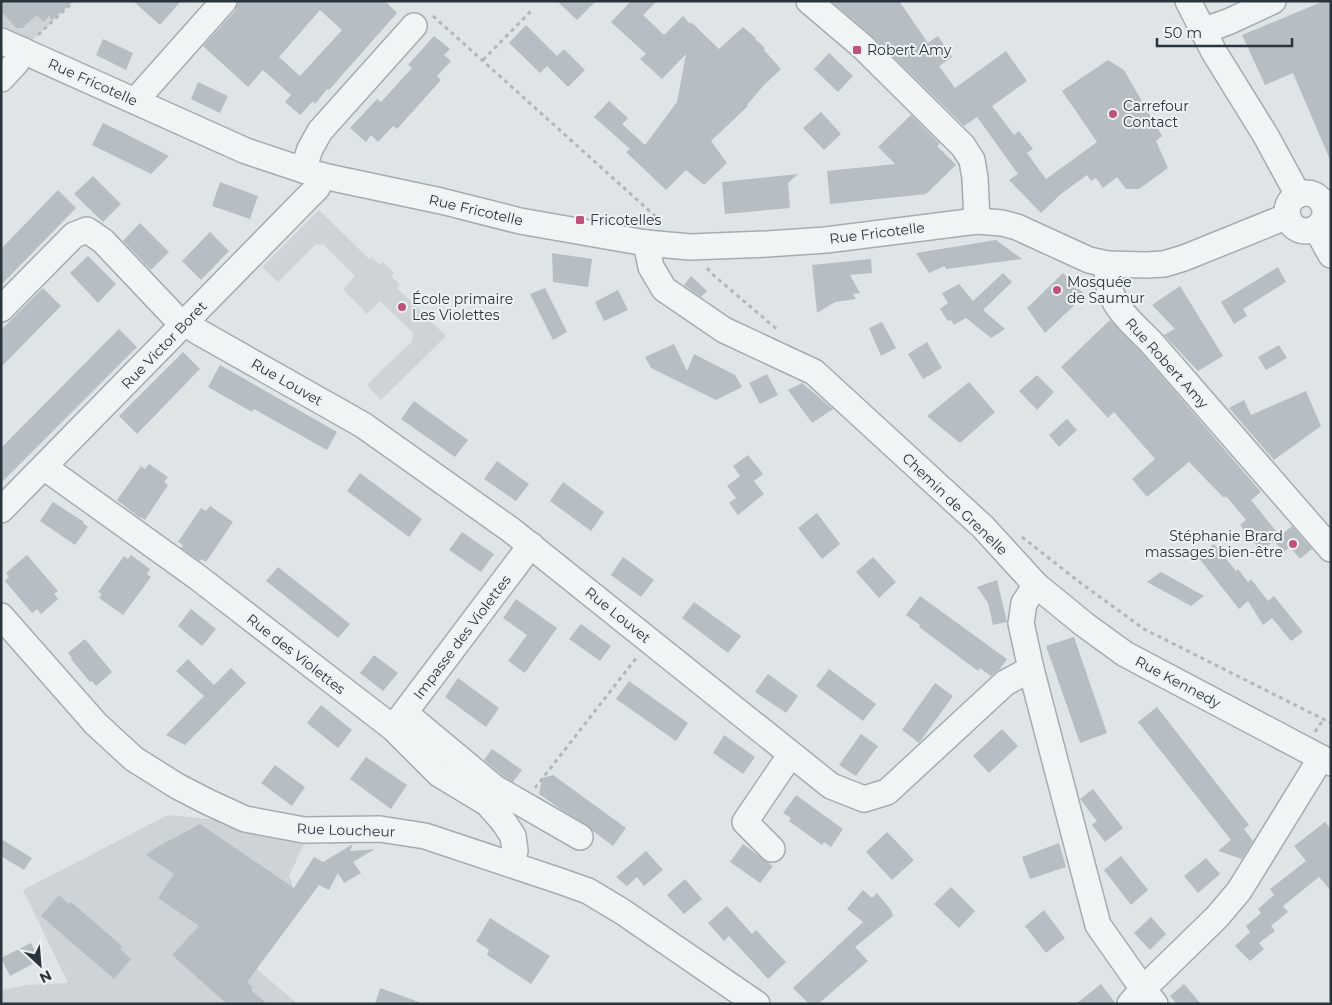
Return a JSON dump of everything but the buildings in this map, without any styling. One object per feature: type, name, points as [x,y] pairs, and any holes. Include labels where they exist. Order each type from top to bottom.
[{"type":"street","points":[[135,101],[224,1]]},
{"type":"street","points":[[809,1],[863,47],[963,146],[972,160],[975,178],[977,221],[1002,223],[1018,227],[1089,260],[1107,264],[1164,264],[1184,258],[1293,205],[1311,194],[1321,201],[1331,255]]},
{"type":"street","points":[[1188,1],[1214,52],[1266,136],[1293,205],[1294,226],[1305,231],[1324,212]]},
{"type":"street","points":[[1203,31],[1273,1]]},
{"type":"street","name":"Rue Victor Boret","points":[[1,510],[312,193],[313,173],[310,149],[320,132],[414,26]]},
{"type":"street","points":[[1,79],[16,63],[12,45]]},
{"type":"street","name":"Rue Fricotelle","points":[[12,45],[246,151],[313,173],[442,201],[520,221],[646,243],[690,247],[826,240],[977,221]]},
{"type":"street","name":"Rue Louvet","points":[[1,309],[74,235],[87,230],[104,241],[175,317],[363,425],[531,545],[831,786],[864,800],[887,792],[1005,684],[1031,670]]},
{"type":"street","name":"Chemin de Grenelle","points":[[646,243],[651,267],[664,289],[724,330],[814,372],[983,527],[1036,585]]},
{"type":"street","name":"Rue Robert Amy","points":[[1107,264],[1108,288],[1118,309],[1150,341],[1331,549]]},
{"type":"street","name":"Rue des Violettes","points":[[44,467],[399,721],[440,774],[487,803],[503,820],[513,836],[514,851],[510,864]]},
{"type":"street","name":"Impasse des Violettes","points":[[399,721],[531,545]]},
{"type":"street","points":[[1036,585],[1024,603],[1021,624],[1031,670],[1098,926],[1143,999],[1239,891],[1326,760]]},
{"type":"street","name":"Rue Kennedy","points":[[1036,585],[1085,625],[1125,654],[1326,760]]},
{"type":"street","name":"Rue Loucheur","points":[[1,616],[96,724],[127,753],[177,786],[208,802],[245,819],[304,830],[380,829],[425,836],[588,891],[623,912],[757,1004]]},
{"type":"street","points":[[399,721],[495,788],[580,837]]},
{"type":"street","points":[[772,849],[745,822],[791,754]]},
{"type":"path","points":[[12,45],[74,1]]},
{"type":"path","points":[[483,60],[531,10]]},
{"type":"path","points":[[542,778],[650,640]]},
{"type":"shaded area","points":[[1,1],[74,1],[22,50],[1,39]]},
{"type":"shaded area","name":"École primaire Les Violettes","points":[[319,210],[369,259],[372,257],[380,265],[383,262],[394,273],[391,276],[400,285],[397,288],[446,336],[381,400],[367,385],[412,341],[413,333],[380,301],[367,314],[343,289],[355,276],[324,245],[316,244],[278,282],[262,267]]},
{"type":"shaded area","points":[[168,815],[225,821],[305,842],[289,876],[293,885],[245,959],[298,1004],[1,1004],[1,990],[27,985],[68,983],[23,890]]},
{"type":"place","name":"Robert Amy","points":[[857,50]]},
{"type":"place","name":"Carrefour Contact","points":[[1113,114]]},
{"type":"place","name":"Fricotelles","points":[[580,220]]},
{"type":"place","name":"Mosquée de Saumur","points":[[1057,290]]},
{"type":"place","name":"École primaire Les Violettes","points":[[402,307]]},
{"type":"place","name":"Stéphanie Brard massages bien-être","points":[[1293,544]]}]
